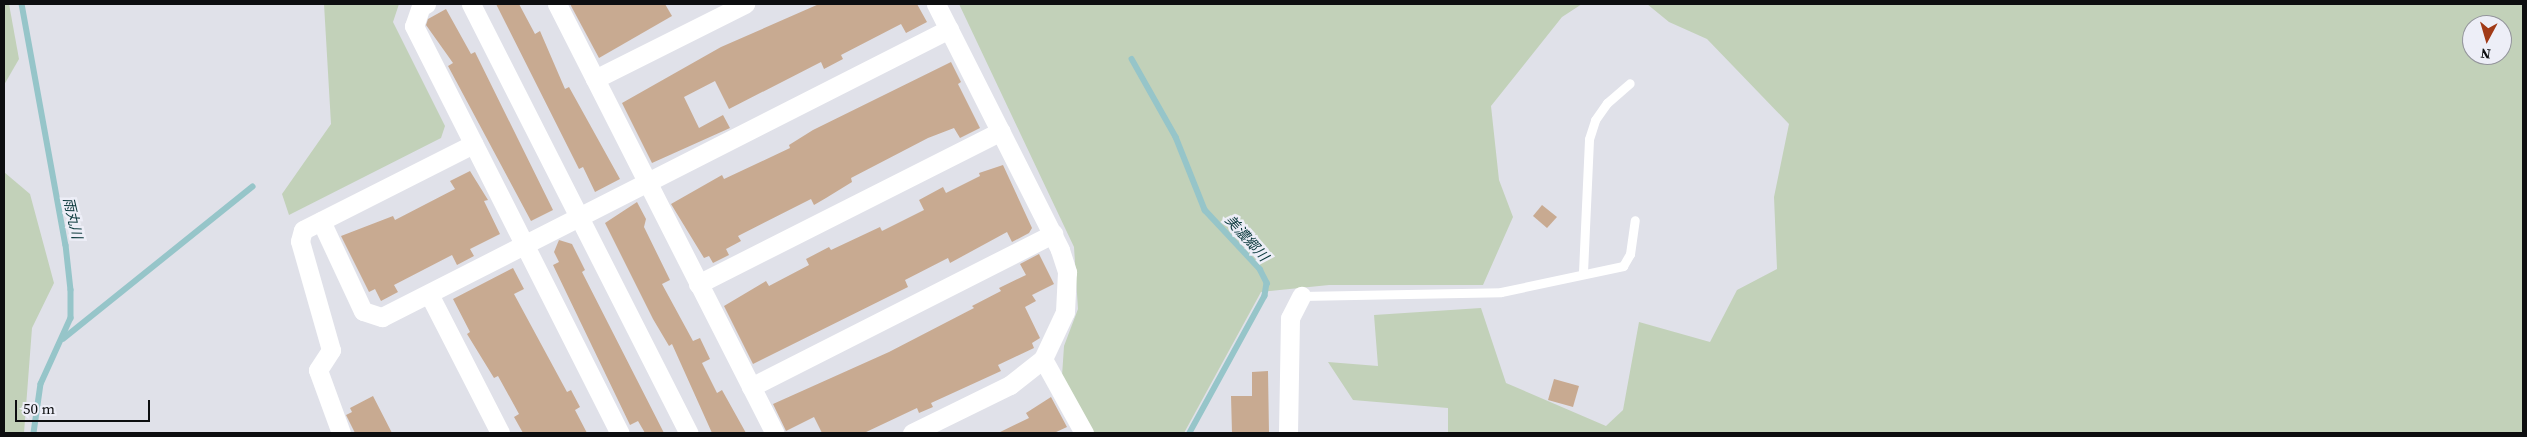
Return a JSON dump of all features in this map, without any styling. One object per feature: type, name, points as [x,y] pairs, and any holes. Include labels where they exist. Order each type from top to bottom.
[{"type":"street","points":[[426,4],[421,6],[414,26],[620,433]]},
{"type":"street","points":[[471,4],[689,433]]},
{"type":"street","points":[[557,4],[775,433]]},
{"type":"street","points":[[595,79],[745,4]]},
{"type":"street","points":[[912,433],[1010,385],[1043,359],[1066,312],[1067,272],[1053,234],[936,4]]},
{"type":"street","points":[[320,221],[363,311],[382,317],[949,29]]},
{"type":"street","points":[[698,284],[1001,131]]},
{"type":"street","points":[[341,433],[318,370],[331,350],[300,242],[303,230],[473,144]]},
{"type":"street","points":[[751,387],[1053,234]]},
{"type":"street","points":[[429,294],[500,433]]},
{"type":"street","points":[[1288,433],[1290,318],[1301,296]]},
{"type":"street","points":[[1043,359],[1084,433]]},
{"type":"lane","points":[[1583,272],[1589,139],[1595,120],[1607,103],[1630,83]]},
{"type":"lane","points":[[1301,296],[1501,292],[1583,272],[1624,266],[1630,254],[1635,220]]},
{"type":"green space","points":[[4,4],[9,4],[19,59],[4,85]]},
{"type":"green space","points":[[324,4],[399,4],[393,22],[445,126],[441,138],[289,215],[282,194],[331,124]]},
{"type":"green space","points":[[959,4],[1582,4],[1562,17],[1491,106],[1499,180],[1513,217],[1483,285],[1329,285],[1261,292],[1184,433],[1092,433],[1062,376],[1064,346],[1078,309],[1074,247]]},
{"type":"green space","points":[[1647,4],[2523,4],[2523,433],[1448,433],[1448,408],[1353,400],[1328,362],[1378,366],[1374,315],[1481,308],[1506,383],[1606,426],[1623,410],[1639,322],[1710,342],[1737,290],[1777,269],[1774,197],[1789,124],[1707,39],[1669,22]]},
{"type":"green space","points":[[4,172],[30,194],[54,283],[32,328],[24,433],[4,433]]},
{"type":"building","points":[[496,4],[519,4],[535,34],[540,31],[565,89],[569,87],[620,179],[595,192],[583,167],[579,169]]},
{"type":"building","points":[[570,4],[665,4],[672,16],[599,58]]},
{"type":"building","points":[[819,4],[917,4],[927,22],[906,33],[901,24],[841,55],[843,59],[824,69],[821,62],[729,109],[715,81],[684,97],[699,128],[723,115],[730,128],[652,163],[622,103],[721,47]]},
{"type":"building","points":[[446,9],[471,54],[475,52],[553,210],[531,221],[448,66],[453,63],[426,25],[428,19]]},
{"type":"building","points":[[951,62],[961,82],[958,84],[980,128],[960,138],[954,128],[928,138],[851,178],[852,182],[814,205],[811,199],[738,236],[741,241],[726,249],[729,255],[713,263],[709,256],[704,258],[671,204],[722,175],[724,179],[790,148],[789,145],[813,130]]},
{"type":"building","points":[[1003,165],[1032,228],[1029,233],[1012,242],[1007,232],[950,263],[948,258],[905,280],[908,287],[753,364],[724,306],[766,281],[769,286],[809,265],[806,259],[829,247],[831,250],[880,227],[882,231],[924,210],[919,200],[943,187],[946,193],[980,176],[979,173]]},
{"type":"building","points":[[470,171],[488,200],[484,201],[500,234],[470,249],[474,256],[457,265],[452,255],[394,285],[398,292],[381,301],[375,289],[369,292],[341,236],[393,216],[395,220],[455,189],[450,181]]},
{"type":"building","points":[[637,202],[646,219],[644,227],[670,280],[662,284],[693,341],[700,338],[710,359],[702,363],[717,393],[722,390],[746,433],[712,433],[672,344],[669,346],[653,319],[605,223]]},
{"type":"building","points":[[1542,205],[1557,217],[1547,228],[1533,216]]},
{"type":"building","points":[[559,240],[572,244],[585,270],[582,272],[664,433],[645,433],[638,421],[630,425],[553,265],[559,262],[554,252]]},
{"type":"building","points":[[1039,254],[1054,284],[1032,295],[1036,301],[1025,307],[1040,338],[1032,343],[1034,348],[998,365],[1001,371],[931,403],[933,407],[919,413],[917,408],[864,433],[822,433],[814,417],[786,431],[773,404],[889,352],[974,308],[972,306],[1001,291],[999,288],[1026,275],[1020,264]]},
{"type":"building","points":[[513,268],[524,289],[514,294],[567,392],[571,390],[580,407],[575,410],[587,433],[523,433],[514,417],[519,414],[498,376],[494,378],[467,334],[470,332],[453,299]]},
{"type":"building","points":[[1268,371],[1269,433],[1232,433],[1231,396],[1252,396],[1252,372]]},
{"type":"building","points":[[1554,379],[1579,386],[1573,407],[1548,400]]},
{"type":"building","points":[[373,396],[392,433],[355,433],[346,415],[352,412],[350,408]]},
{"type":"building","points":[[1051,397],[1067,427],[1054,433],[998,433],[1029,418],[1026,413]]},
{"type":"waterway","name":"雨丸川","points":[[22,4],[66,245],[71,290],[71,318],[41,384],[34,433]]},
{"type":"waterway","name":"美濃郷川","points":[[1132,59],[1176,137],[1205,210],[1260,269],[1267,283],[1265,296],[1190,433]]},
{"type":"waterway","points":[[63,339],[252,187]]}]
